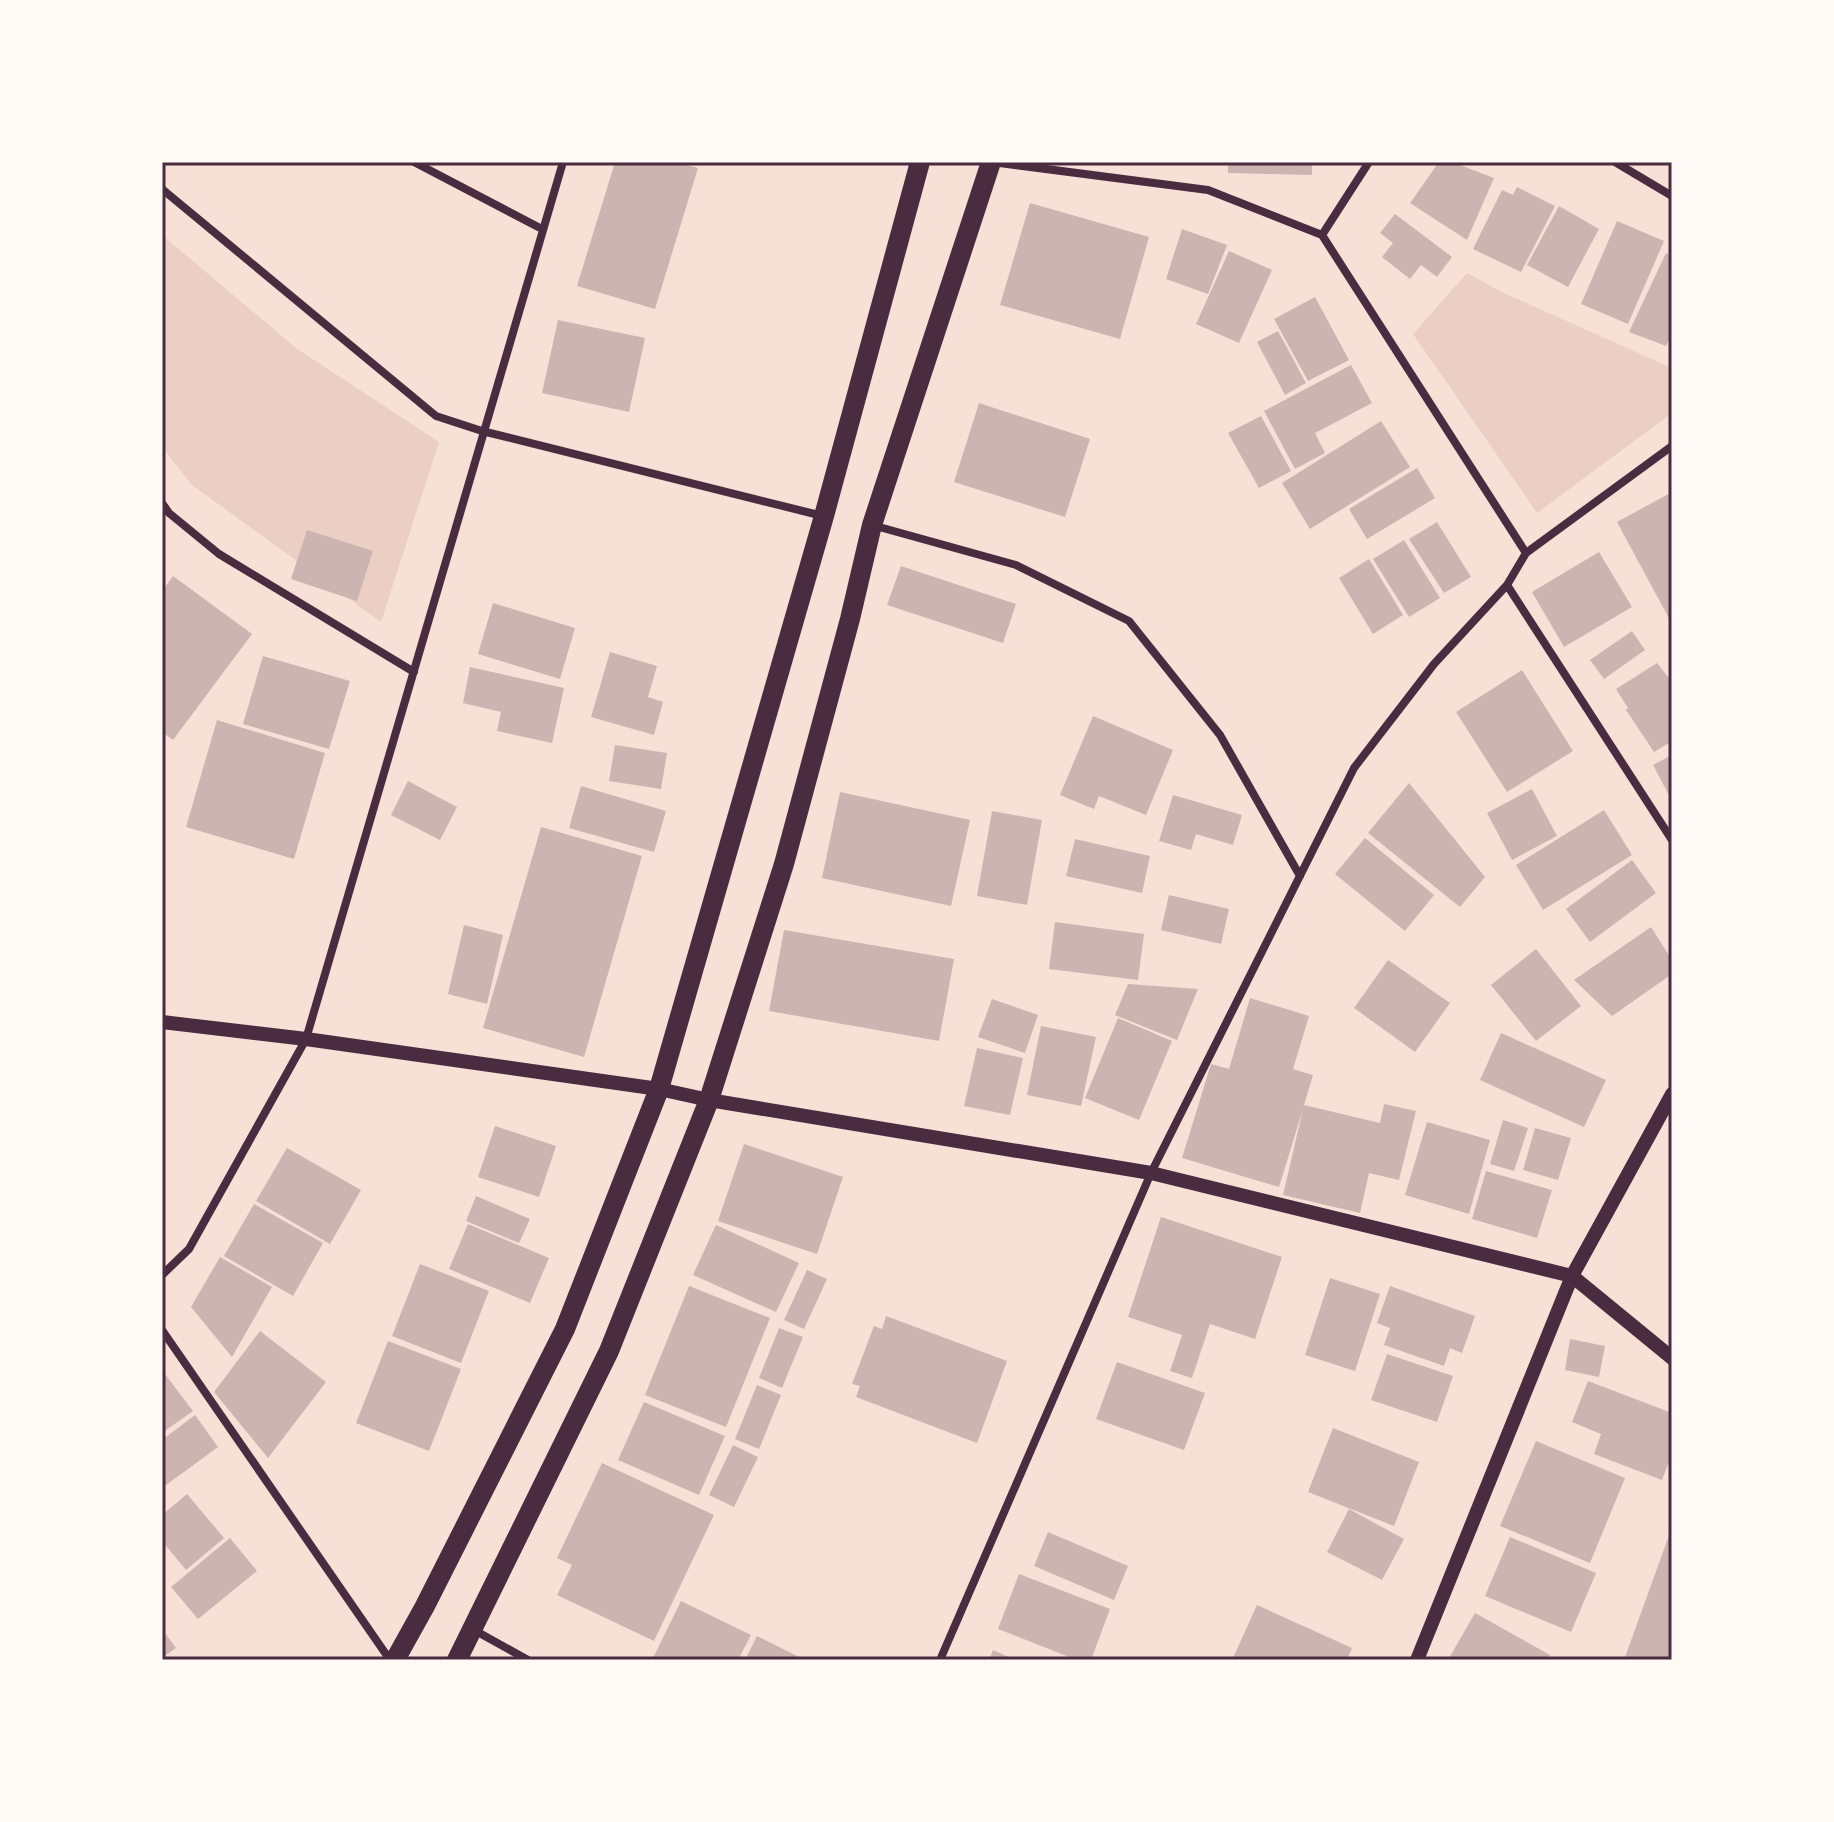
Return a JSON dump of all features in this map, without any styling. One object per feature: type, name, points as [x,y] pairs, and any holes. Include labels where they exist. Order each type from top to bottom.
[{"type":"main road","points":[[392,1660],[425,1606],[565,1329],[659,1089],[824,516],[920,162]]},
{"type":"main road","points":[[457,1660],[609,1351],[709,1100],[784,864],[872,525],[992,162]]},
{"type":"street","points":[[414,162],[542,229]]},
{"type":"street","points":[[162,1275],[189,1249],[306,1039],[563,162]]},
{"type":"street","points":[[992,162],[1208,190],[1322,235],[1526,553]]},
{"type":"street","points":[[1322,235],[1369,162]]},
{"type":"street","points":[[1615,162],[1672,196]]},
{"type":"street","points":[[162,189],[436,416],[482,431],[824,516]]},
{"type":"street","points":[[940,1660],[1151,1173],[1354,768],[1434,664],[1507,585],[1526,553],[1672,446]]},
{"type":"street","points":[[162,503],[169,513],[219,554],[414,672]]},
{"type":"street","points":[[162,520],[169,513]]},
{"type":"street","points":[[872,525],[1016,565],[1129,621],[1220,735],[1300,876]]},
{"type":"street","points":[[1507,585],[1672,840]]},
{"type":"street","points":[[162,1022],[659,1089],[709,1100],[1151,1173],[1572,1276],[1672,1358]]},
{"type":"street","points":[[1417,1660],[1572,1276],[1672,1094]]},
{"type":"street","points":[[162,1330],[392,1660]]},
{"type":"street","points":[[474,1630],[528,1660]]},
{"type":"shaded area","points":[[162,235],[296,348],[439,442],[381,622],[192,485],[162,447]]},
{"type":"shaded area","points":[[1467,273],[1504,293],[1672,368],[1672,413],[1537,513],[1413,334]]},
{"type":"building","points":[[615,162],[677,162],[698,168],[655,309],[577,286]]},
{"type":"building","points":[[1228,162],[1312,162],[1312,175],[1228,173]]},
{"type":"building","points":[[1439,162],[1452,162],[1494,178],[1467,240],[1410,203]]},
{"type":"building","points":[[1517,187],[1555,206],[1521,272],[1473,249],[1502,190],[1513,195]]},
{"type":"building","points":[[1030,203],[1149,237],[1120,339],[1000,305]]},
{"type":"building","points":[[1559,206],[1599,229],[1568,287],[1527,265]]},
{"type":"building","points":[[1395,214],[1452,257],[1437,277],[1421,265],[1410,279],[1382,257],[1393,243],[1380,233]]},
{"type":"building","points":[[1617,221],[1664,241],[1628,324],[1581,304]]},
{"type":"building","points":[[1182,229],[1227,245],[1208,294],[1166,279]]},
{"type":"building","points":[[1229,251],[1272,270],[1239,343],[1196,324]]},
{"type":"building","points":[[1666,253],[1672,256],[1672,335],[1666,346],[1629,332]]},
{"type":"building","points":[[1315,297],[1349,360],[1308,381],[1274,319]]},
{"type":"building","points":[[558,320],[645,338],[629,412],[542,393]]},
{"type":"building","points":[[1278,331],[1306,383],[1285,395],[1257,342]]},
{"type":"building","points":[[1351,365],[1372,403],[1315,433],[1325,453],[1295,469],[1264,411]]},
{"type":"building","points":[[979,403],[1090,439],[1065,517],[954,482]]},
{"type":"building","points":[[1261,416],[1291,471],[1259,488],[1228,433]]},
{"type":"building","points":[[1381,421],[1410,467],[1310,529],[1282,483]]},
{"type":"building","points":[[1417,468],[1435,498],[1367,539],[1349,509]]},
{"type":"building","points":[[1672,492],[1672,624],[1617,522]]},
{"type":"building","points":[[1437,522],[1471,577],[1444,593],[1409,539]]},
{"type":"building","points":[[307,530],[373,551],[357,601],[291,579]]},
{"type":"building","points":[[1404,540],[1440,598],[1409,617],[1373,559]]},
{"type":"building","points":[[1599,552],[1632,607],[1564,647],[1532,592]]},
{"type":"building","points":[[1369,559],[1403,615],[1373,634],[1339,578]]},
{"type":"building","points":[[901,566],[1016,604],[1003,643],[887,605]]},
{"type":"building","points":[[173,576],[252,634],[173,740],[162,732],[162,591]]},
{"type":"building","points":[[493,603],[575,628],[560,679],[478,654]]},
{"type":"building","points":[[1632,631],[1645,650],[1604,679],[1590,660]]},
{"type":"building","points":[[610,652],[657,666],[648,697],[663,702],[654,735],[591,717]]},
{"type":"building","points":[[263,656],[350,681],[329,749],[243,724]]},
{"type":"building","points":[[1657,663],[1672,682],[1672,741],[1654,752],[1616,689]]},
{"type":"building","points":[[470,667],[564,688],[552,743],[497,731],[501,712],[463,703]]},
{"type":"building","points":[[1522,670],[1573,751],[1507,792],[1456,712]]},
{"type":"building","points":[[1093,716],[1173,750],[1146,815],[1099,796],[1094,809],[1060,795]]},
{"type":"building","points":[[217,720],[325,753],[294,859],[186,827]]},
{"type":"building","points":[[615,745],[667,753],[661,789],[609,781]]},
{"type":"building","points":[[1672,755],[1672,801],[1653,765]]},
{"type":"building","points":[[408,781],[457,807],[440,840],[391,815]]},
{"type":"building","points":[[1409,783],[1485,877],[1460,907],[1368,833]]},
{"type":"building","points":[[581,786],[666,811],[654,852],[569,828]]},
{"type":"building","points":[[1532,789],[1557,836],[1512,860],[1487,813]]},
{"type":"building","points":[[840,792],[970,820],[951,906],[822,878]]},
{"type":"building","points":[[1173,795],[1242,815],[1233,845],[1196,834],[1191,850],[1159,841]]},
{"type":"building","points":[[1604,810],[1632,855],[1543,910],[1516,865]]},
{"type":"building","points":[[992,811],[1042,820],[1027,905],[977,896]]},
{"type":"building","points":[[541,827],[642,856],[584,1057],[483,1028]]},
{"type":"building","points":[[1365,838],[1434,895],[1405,931],[1335,874]]},
{"type":"building","points":[[1075,839],[1150,856],[1142,893],[1066,876]]},
{"type":"building","points":[[1632,860],[1656,893],[1590,942],[1566,909]]},
{"type":"building","points":[[1169,895],[1229,909],[1221,944],[1161,930]]},
{"type":"building","points":[[1055,922],[1144,934],[1138,980],[1049,969]]},
{"type":"building","points":[[464,925],[503,935],[487,1004],[448,994]]},
{"type":"building","points":[[1651,927],[1672,960],[1672,974],[1612,1016],[1574,980]]},
{"type":"building","points":[[784,930],[954,959],[939,1041],[769,1011]]},
{"type":"building","points":[[1536,949],[1581,1006],[1536,1041],[1491,985]]},
{"type":"building","points":[[1388,960],[1450,1003],[1415,1052],[1354,1008]]},
{"type":"building","points":[[1128,984],[1198,989],[1177,1040],[1115,1015]]},
{"type":"building","points":[[1250,998],[1309,1016],[1293,1069],[1313,1075],[1304,1105],[1380,1123],[1384,1104],[1416,1111],[1399,1180],[1369,1173],[1360,1213],[1283,1195],[1303,1109],[1279,1187],[1182,1158],[1211,1064],[1229,1069]]},
{"type":"building","points":[[992,999],[1038,1015],[1025,1053],[978,1037]]},
{"type":"building","points":[[1118,1018],[1172,1041],[1139,1120],[1085,1098]]},
{"type":"building","points":[[1041,1026],[1096,1037],[1081,1106],[1027,1095]]},
{"type":"building","points":[[1501,1033],[1606,1080],[1584,1127],[1480,1080]]},
{"type":"building","points":[[977,1048],[1023,1058],[1010,1115],[964,1106]]},
{"type":"building","points":[[1503,1120],[1528,1128],[1514,1171],[1490,1164]]},
{"type":"building","points":[[1427,1122],[1490,1140],[1469,1214],[1405,1195]]},
{"type":"building","points":[[495,1126],[556,1146],[539,1197],[478,1177]]},
{"type":"building","points":[[1535,1128],[1571,1138],[1558,1180],[1523,1170]]},
{"type":"building","points":[[744,1144],[843,1177],[817,1254],[718,1221]]},
{"type":"building","points":[[287,1148],[361,1190],[330,1244],[256,1201]]},
{"type":"building","points":[[1486,1171],[1552,1190],[1537,1238],[1472,1219]]},
{"type":"building","points":[[476,1196],[530,1219],[519,1243],[466,1221]]},
{"type":"building","points":[[254,1204],[323,1243],[293,1296],[224,1256]]},
{"type":"building","points":[[1161,1217],[1282,1257],[1255,1339],[1210,1324],[1192,1378],[1170,1371],[1182,1335],[1128,1317]]},
{"type":"building","points":[[468,1224],[549,1258],[530,1303],[449,1269]]},
{"type":"building","points":[[716,1225],[799,1263],[776,1312],[693,1275]]},
{"type":"building","points":[[220,1257],[272,1287],[232,1357],[191,1307]]},
{"type":"building","points":[[420,1264],[489,1291],[461,1363],[392,1336]]},
{"type":"building","points":[[807,1270],[827,1279],[804,1329],[784,1320]]},
{"type":"building","points":[[1330,1278],[1380,1294],[1355,1371],[1305,1355]]},
{"type":"building","points":[[689,1286],[770,1318],[726,1427],[645,1395]]},
{"type":"building","points":[[1390,1286],[1475,1316],[1462,1353],[1450,1348],[1444,1366],[1384,1345],[1390,1328],[1377,1323]]},
{"type":"building","points":[[886,1316],[1007,1361],[977,1443],[856,1397],[860,1386],[852,1384],[874,1326],[882,1329]]},
{"type":"building","points":[[779,1328],[803,1337],[782,1388],[759,1378]]},
{"type":"building","points":[[260,1331],[326,1382],[268,1458],[214,1392]]},
{"type":"building","points":[[1570,1339],[1605,1346],[1599,1377],[1565,1370]]},
{"type":"building","points":[[388,1341],[461,1369],[429,1451],[356,1423]]},
{"type":"building","points":[[1387,1354],[1453,1376],[1437,1422],[1371,1400]]},
{"type":"building","points":[[1117,1362],[1205,1393],[1184,1450],[1096,1419]]},
{"type":"building","points":[[162,1370],[193,1411],[162,1433]]},
{"type":"building","points":[[1588,1381],[1672,1413],[1672,1454],[1662,1480],[1594,1454],[1601,1434],[1572,1422]]},
{"type":"building","points":[[757,1385],[781,1395],[759,1449],[735,1439]]},
{"type":"building","points":[[644,1402],[725,1436],[699,1495],[618,1460]]},
{"type":"building","points":[[195,1415],[218,1447],[162,1488],[162,1440]]},
{"type":"building","points":[[1333,1428],[1419,1462],[1394,1526],[1308,1492]]},
{"type":"building","points":[[1536,1441],[1625,1478],[1590,1563],[1500,1526]]},
{"type":"building","points":[[733,1445],[758,1457],[734,1507],[709,1495]]},
{"type":"building","points":[[602,1463],[714,1515],[654,1641],[557,1595],[572,1565],[557,1558]]},
{"type":"building","points":[[187,1494],[224,1538],[186,1570],[162,1541],[162,1515]]},
{"type":"building","points":[[1349,1509],[1404,1539],[1382,1580],[1327,1552]]},
{"type":"building","points":[[1672,1527],[1672,1660],[1624,1660]]},
{"type":"building","points":[[1048,1532],[1128,1566],[1114,1600],[1034,1566]]},
{"type":"building","points":[[1510,1537],[1596,1573],[1571,1632],[1485,1596]]},
{"type":"building","points":[[230,1538],[257,1571],[198,1619],[171,1587]]},
{"type":"building","points":[[1019,1574],[1110,1609],[1091,1660],[1077,1660],[998,1629]]},
{"type":"building","points":[[681,1601],[751,1635],[738,1660],[652,1660]]},
{"type":"building","points":[[1257,1605],[1352,1648],[1347,1660],[1232,1660]]},
{"type":"building","points":[[1475,1613],[1550,1655],[1547,1660],[1448,1660]]},
{"type":"building","points":[[162,1629],[176,1648],[162,1658]]},
{"type":"building","points":[[757,1636],[805,1660],[745,1660]]},
{"type":"building","points":[[993,1650],[1015,1660],[989,1660]]}]
